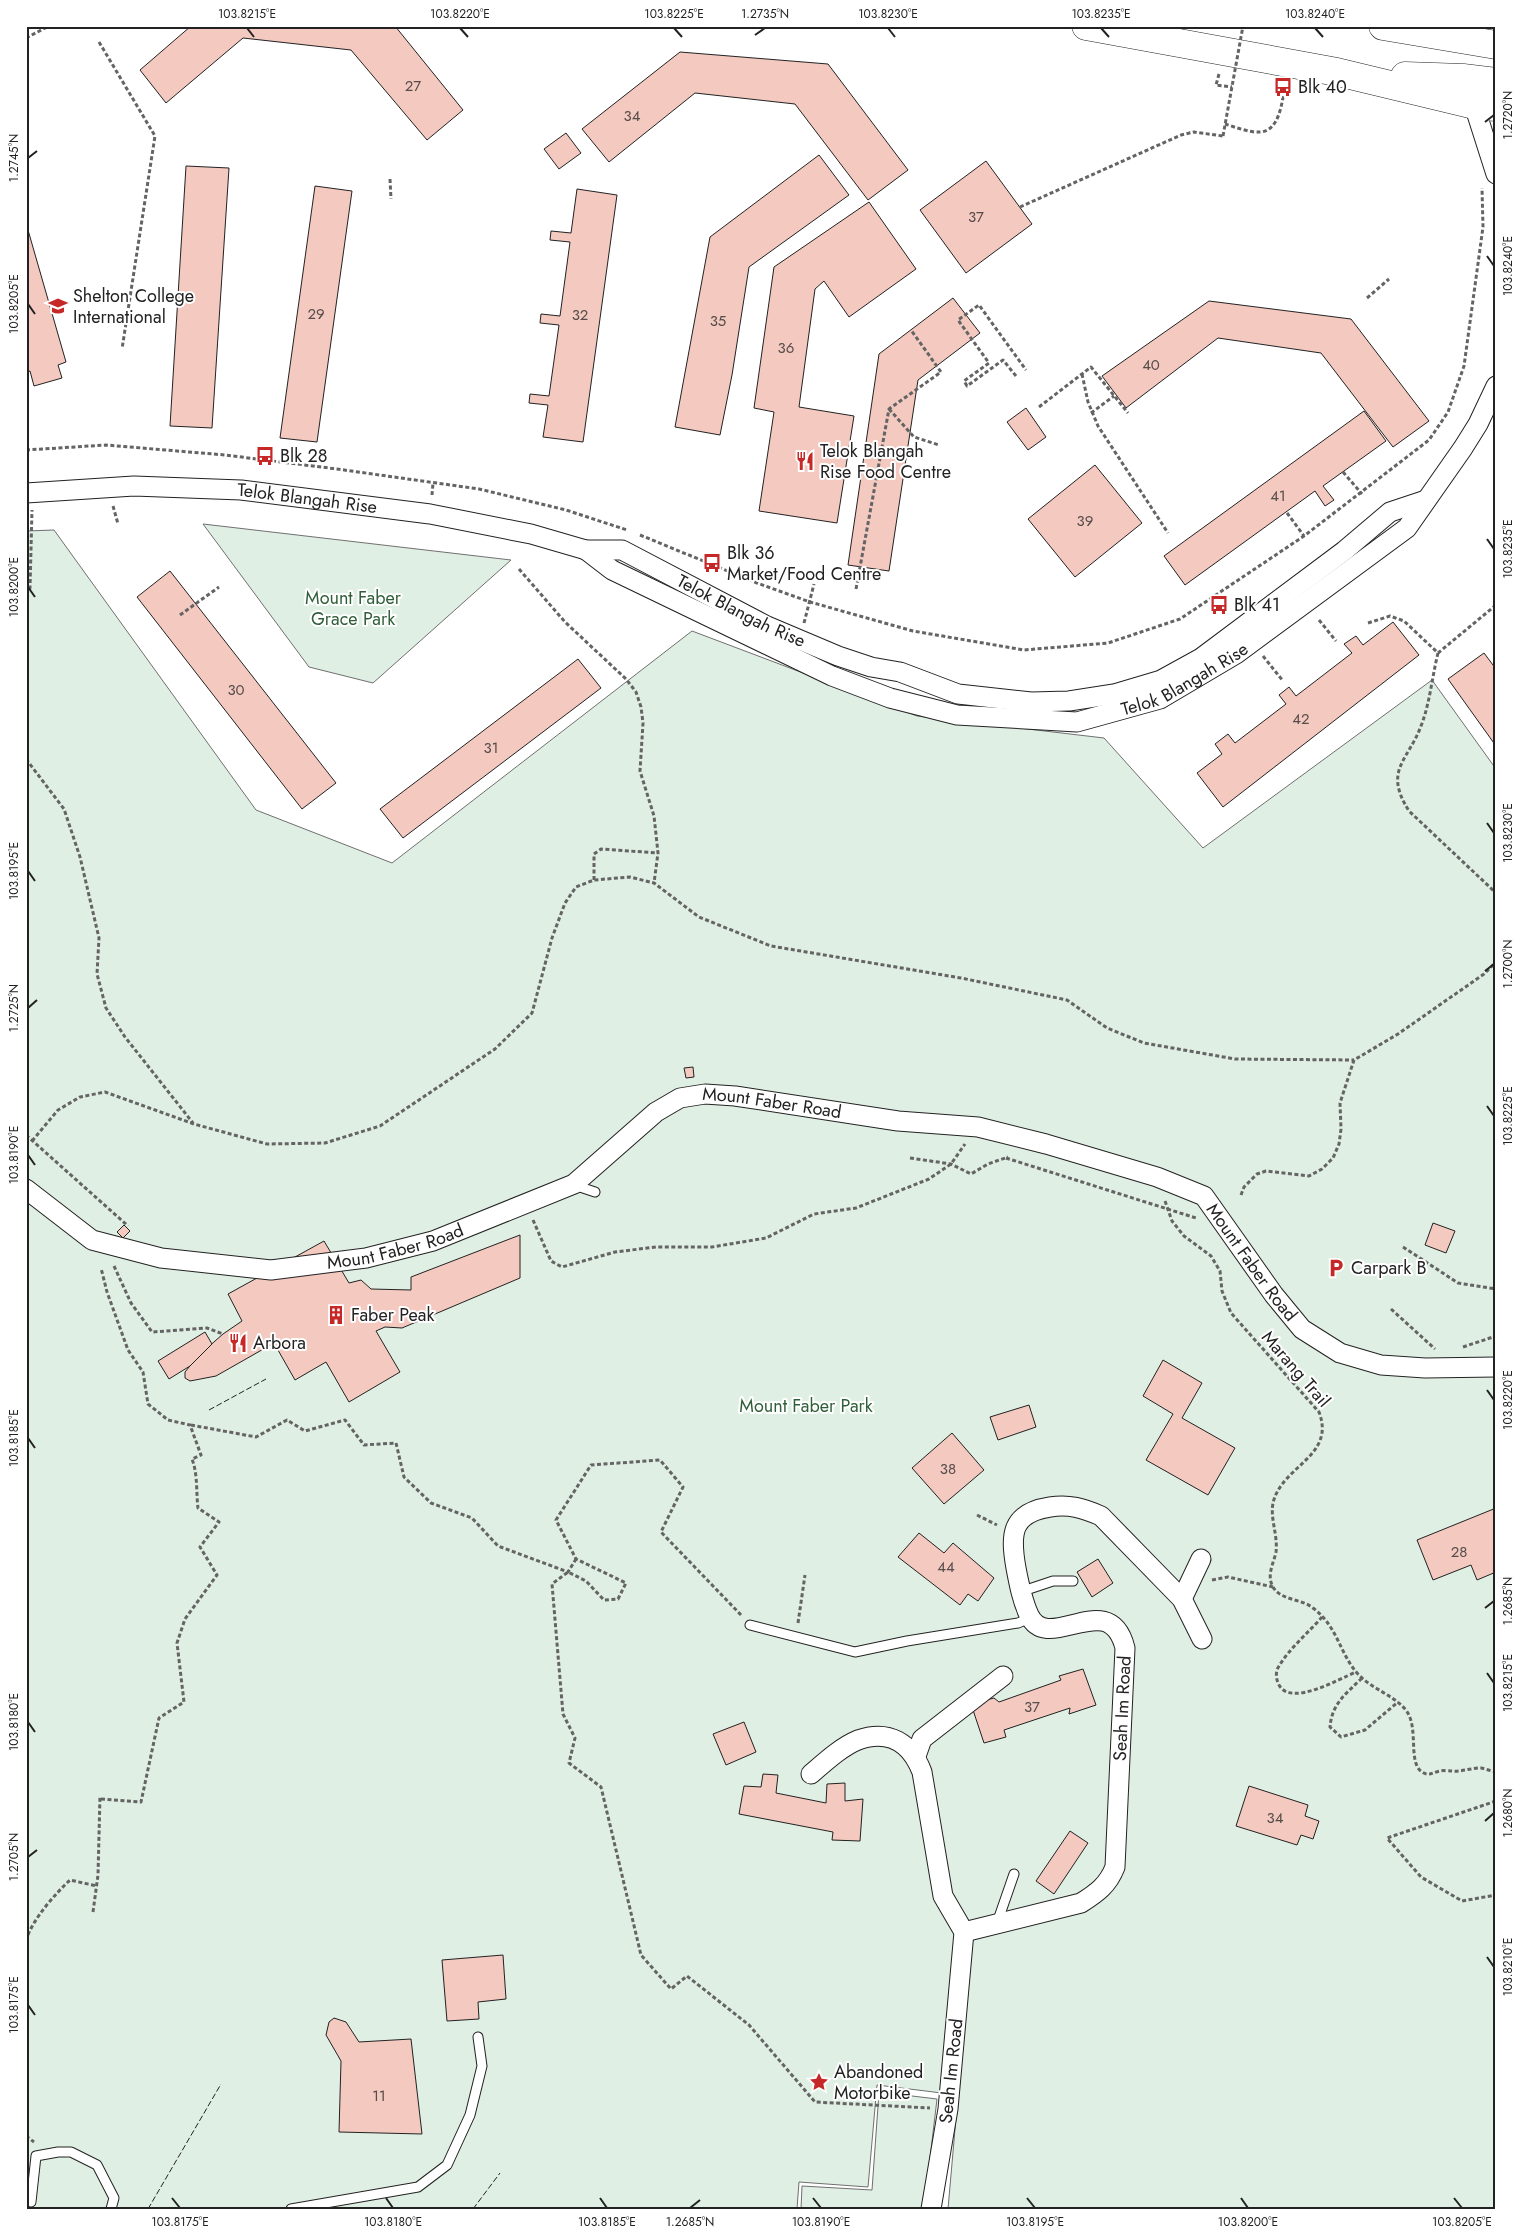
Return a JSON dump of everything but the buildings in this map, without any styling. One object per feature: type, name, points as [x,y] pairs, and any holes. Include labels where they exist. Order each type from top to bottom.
[{"type":"main road","points":[[1086,26],[1338,72],[1485,106]]},
{"type":"main road","points":[[1383,26],[1496,46]]},
{"type":"main road","points":[[1338,72],[1463,78],[1496,82]]},
{"type":"street","points":[[1485,106],[1489,180]]},
{"type":"street","name":"Telok Blangah Rise","points":[[586,550],[621,574],[832,676],[890,698],[957,715],[1077,722],[1160,699],[1236,654],[1406,528],[1478,424],[1496,386]]},
{"type":"street","name":"Telok Blangah Rise","points":[[29,501],[134,486],[241,490],[430,514],[531,534],[586,550],[622,550],[645,560],[767,626],[838,656],[871,667],[900,672],[958,694],[1030,702],[1069,702],[1114,694],[1161,680],[1200,658],[1344,551],[1390,512],[1426,500]]},
{"type":"street","points":[[890,698],[900,672]]},
{"type":"street","name":"Mount Faber Road","points":[[26,1189],[92,1240],[161,1258],[271,1270],[366,1258],[433,1241],[574,1184],[656,1112],[680,1098],[705,1094],[735,1096],[898,1121],[978,1128],[1046,1144],[1157,1177],[1204,1196],[1274,1295],[1302,1329],[1340,1353],[1381,1365],[1425,1368],[1496,1367]]},
{"type":"street","points":[[1030,1618],[1020,1592],[1012,1544],[1013,1533],[1025,1515],[1035,1510],[1065,1505],[1084,1508],[1101,1516],[1186,1592],[1202,1639]]},
{"type":"street","points":[[1186,1592],[1201,1559]]},
{"type":"street","name":"Seah Im Road","points":[[930,2209],[948,2109],[964,1932],[1080,1903],[1097,1892],[1109,1880],[1115,1867],[1125,1648],[1123,1639],[1110,1625],[1102,1621],[1092,1619],[1057,1629],[1047,1629],[1037,1625],[1030,1618]]},
{"type":"street","points":[[916,1756],[922,1739],[1003,1676]]},
{"type":"street","points":[[811,1774],[857,1740],[875,1736],[893,1739],[902,1743],[916,1756],[922,1772],[943,1896],[964,1932]]},
{"type":"lane","points":[[574,1184],[595,1192]]},
{"type":"lane","points":[[1020,1592],[1053,1582],[1073,1581]]},
{"type":"lane","points":[[750,1625],[855,1652],[916,1639],[1018,1623],[1030,1618]]},
{"type":"lane","points":[[997,1923],[1014,1874]]},
{"type":"lane","points":[[292,2209],[418,2187],[447,2165],[470,2115],[482,2066],[478,2037]]},
{"type":"lane","points":[[30,2202],[36,2156],[70,2152],[97,2165],[114,2198],[111,2209]]},
{"type":"path","points":[[26,38],[49,26]]},
{"type":"path","points":[[1020,207],[1181,135],[1194,132],[1223,136],[1243,26]]},
{"type":"path","points":[[99,42],[155,136],[122,349]]},
{"type":"path","points":[[1225,124],[1260,132],[1271,128],[1280,113],[1286,80]]},
{"type":"path","points":[[390,179],[392,199]]},
{"type":"path","points":[[913,631],[1024,650],[1108,643],[1180,619],[1304,536],[1362,494],[1429,440],[1448,412],[1464,366],[1489,180]]},
{"type":"path","points":[[1367,298],[1389,279]]},
{"type":"path","points":[[1016,376],[1003,360],[968,386],[964,381],[989,363],[958,320],[979,305],[1026,370]]},
{"type":"path","points":[[856,590],[889,409],[940,372],[911,330]]},
{"type":"path","points":[[1039,407],[1091,367],[1128,413]]},
{"type":"path","points":[[1082,374],[1091,413],[1098,426],[1168,533]]},
{"type":"path","points":[[1091,413],[1114,396]]},
{"type":"path","points":[[889,409],[914,437],[939,446]]},
{"type":"path","points":[[1343,472],[1362,494]]},
{"type":"path","points":[[26,594],[30,588],[29,501]]},
{"type":"path","points":[[112,501],[118,524]]},
{"type":"path","points":[[1288,513],[1304,536]]},
{"type":"path","points":[[519,569],[565,622],[626,679],[636,692],[641,707],[643,723],[640,771],[654,816],[658,853],[654,883]]},
{"type":"path","points":[[810,602],[814,584]]},
{"type":"path","points":[[180,615],[219,587]]},
{"type":"path","points":[[1496,605],[1438,654],[1421,726],[1403,757],[1398,770],[1397,784],[1401,798],[1409,810],[1496,893]]},
{"type":"path","points":[[1368,623],[1390,616],[1404,621],[1438,654]]},
{"type":"path","points":[[1319,620],[1336,640]]},
{"type":"path","points":[[1268,663],[1283,681]]},
{"type":"path","points":[[26,759],[64,809],[80,857],[98,938],[97,974],[106,1008],[125,1037],[194,1124]]},
{"type":"path","points":[[594,880],[594,854],[601,849],[658,853]]},
{"type":"path","points":[[32,1140],[58,1110],[80,1097],[105,1092],[194,1124],[267,1144],[325,1143],[380,1126],[495,1049],[532,1013],[552,938],[565,902],[576,887],[594,880],[630,877],[654,883],[700,917],[771,946],[961,978],[1067,1000],[1107,1028],[1144,1044],[1235,1059],[1354,1060],[1406,1028],[1484,974],[1496,962]]},
{"type":"path","points":[[1241,1195],[1250,1180],[1257,1174],[1266,1171],[1309,1176],[1322,1169],[1332,1158],[1339,1144],[1342,1129],[1340,1103],[1354,1060]]},
{"type":"path","points":[[26,1135],[128,1226]]},
{"type":"path","points":[[910,1158],[951,1164],[971,1174],[988,1164],[1006,1158],[1201,1219]]},
{"type":"path","points":[[531,1217],[551,1262],[562,1267],[569,1267],[615,1252],[656,1247],[712,1247],[766,1238],[814,1214],[856,1208],[930,1179],[951,1164]]},
{"type":"path","name":"Marang Trail","points":[[1167,1209],[1172,1221],[1184,1236],[1211,1256],[1220,1271],[1222,1291],[1231,1313],[1319,1412],[1323,1422],[1324,1432],[1321,1442],[1282,1484],[1276,1494],[1273,1505],[1276,1551],[1270,1575],[1273,1587]]},
{"type":"path","points":[[1403,1246],[1458,1283],[1496,1288]]},
{"type":"path","points":[[114,1266],[131,1303],[152,1332],[207,1328],[223,1334]]},
{"type":"path","points":[[101,1268],[107,1292],[128,1350],[143,1372],[148,1404],[168,1420],[256,1437],[287,1420],[305,1431],[345,1420],[364,1445],[396,1443],[404,1477],[431,1503],[472,1518],[498,1546],[568,1572],[586,1581],[604,1600],[618,1599],[626,1583],[576,1559],[556,1520],[591,1465],[660,1460],[683,1487],[661,1532],[750,1625]]},
{"type":"path","points":[[1391,1309],[1434,1349],[1444,1348]]},
{"type":"path","points":[[1462,1348],[1496,1336]]},
{"type":"path","points":[[93,1912],[97,1886],[100,1798],[141,1802],[159,1718],[184,1702],[177,1643],[185,1619],[217,1575],[200,1547],[219,1522],[198,1508],[195,1488],[196,1471],[192,1460],[201,1455],[190,1425]]},
{"type":"path","points":[[977,1515],[1003,1528]]},
{"type":"path","points":[[576,1559],[568,1572],[552,1584],[563,1714],[575,1738],[569,1763],[601,1787],[641,1954],[670,1989],[687,1976],[749,2024],[815,2102],[948,2109]]},
{"type":"path","points":[[796,1636],[805,1575]]},
{"type":"path","points":[[1186,1592],[1228,1577],[1273,1587],[1283,1596],[1302,1601],[1313,1608],[1335,1631],[1356,1672],[1370,1686],[1398,1702],[1407,1711],[1413,1722],[1415,1764],[1422,1772],[1431,1774],[1440,1770],[1455,1771],[1481,1768],[1496,1772]]},
{"type":"path","points":[[1322,1617],[1278,1667],[1276,1678],[1278,1684],[1286,1692],[1298,1694],[1356,1672]]},
{"type":"path","points":[[1362,1678],[1339,1701],[1331,1713],[1330,1727],[1341,1737],[1365,1730],[1398,1702]]},
{"type":"path","points":[[1496,1801],[1387,1838],[1421,1877],[1462,1901],[1496,1896]]},
{"type":"path","points":[[26,1941],[29,1931],[59,1890],[70,1880],[97,1886]]},
{"type":"green space","name":"Mount Faber Grace Park","points":[[203,524],[511,560],[373,683],[309,667]]},
{"type":"green space","name":"Mount Faber Park","points":[[54,530],[256,810],[392,863],[692,631],[917,716],[1104,738],[1203,848],[1432,680],[1496,769],[1496,2209],[948,2209],[958,2095],[877,2085],[868,2187],[799,2182],[797,2209],[26,2209],[26,531]]},
{"type":"green space","points":[[879,2092],[937,2099],[924,2209],[801,2209],[802,2186],[872,2190]]},
{"type":"fence","points":[[209,1410],[266,1379]]},
{"type":"fence","points":[[148,2209],[221,2084]]},
{"type":"fence","points":[[473,2209],[500,2173]]},
{"type":"place","name":"Blk 40","points":[[1283,87]]},
{"type":"place","name":"Shelton College International","points":[[58,306]]},
{"type":"place","name":"Blk 28","points":[[265,456]]},
{"type":"place","name":"Telok Blangah Rise Food Centre","points":[[805,461]]},
{"type":"place","name":"Blk 36 Market/Food Centre","points":[[712,563]]},
{"type":"place","name":"Blk 41","points":[[1219,605]]},
{"type":"place","name":"Carpark B","points":[[1336,1268]]},
{"type":"place","name":"Faber Peak","points":[[336,1315]]},
{"type":"place","name":"Arbora","points":[[238,1343]]},
{"type":"place","name":"Abandoned Motorbike","points":[[819,2082]]}]
